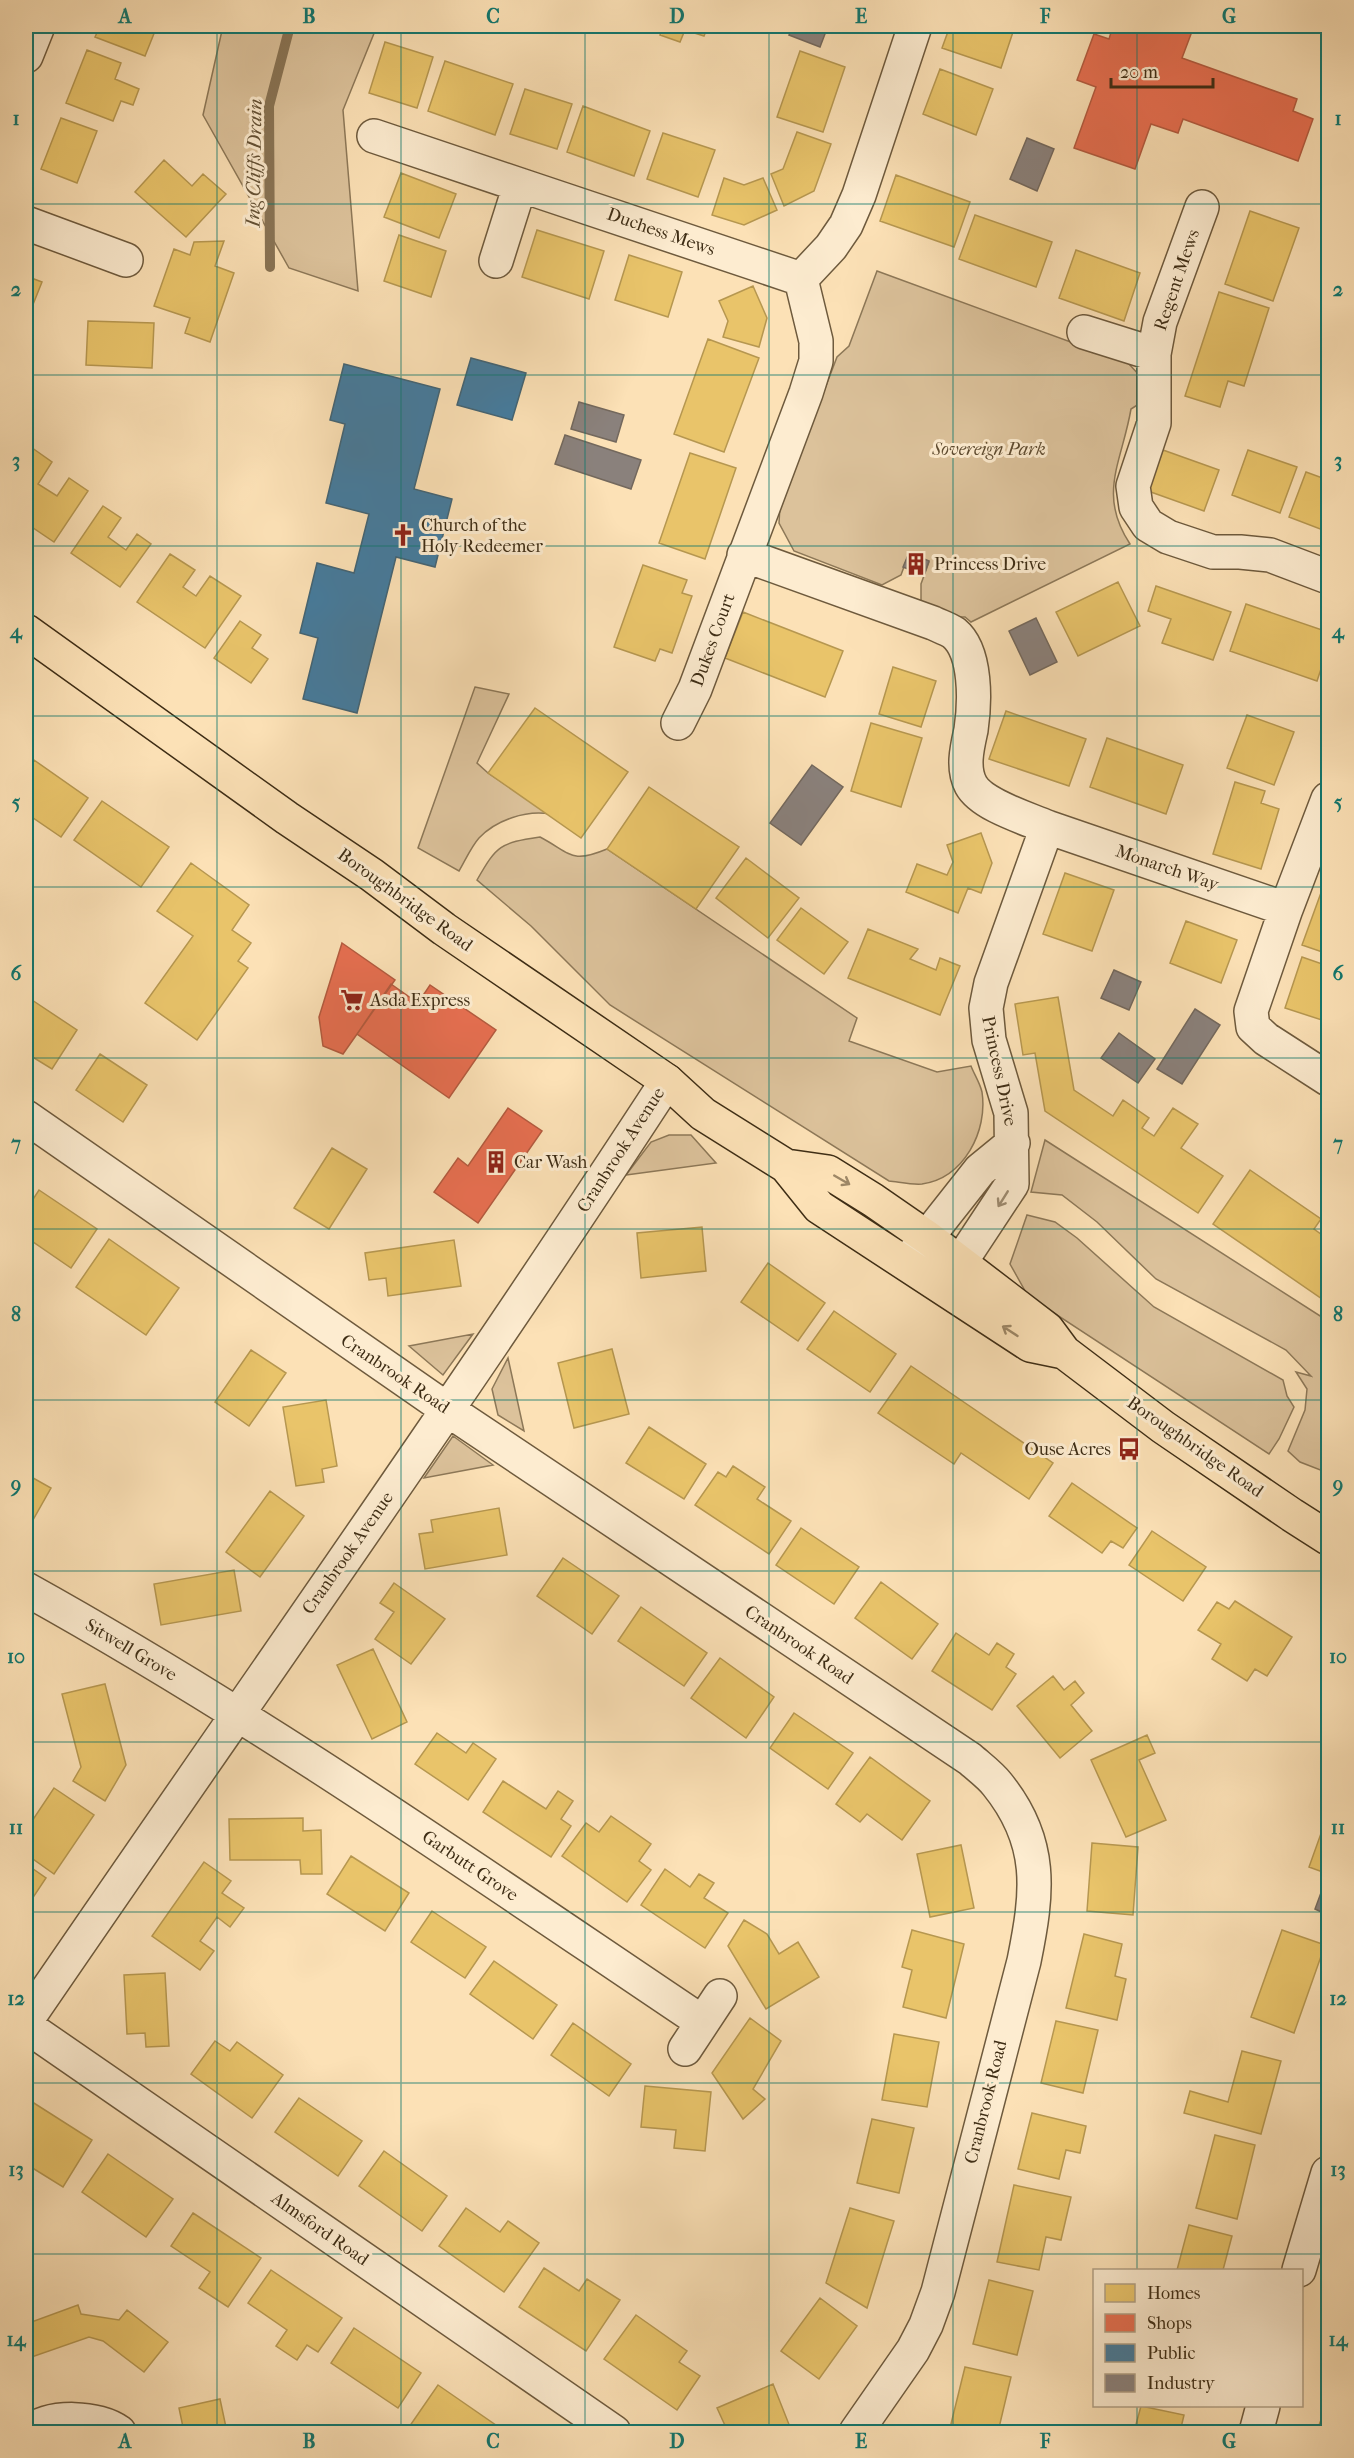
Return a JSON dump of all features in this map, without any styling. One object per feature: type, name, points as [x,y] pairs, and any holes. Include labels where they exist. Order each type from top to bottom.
[{"type":"main road","name":"Boroughbridge Road","points":[[26,631],[287,818],[372,875],[444,929],[667,1081],[704,1114],[786,1166],[819,1207],[906,1264],[952,1276],[1047,1329],[1064,1352],[1163,1427],[1329,1538]]},
{"type":"main road","name":"Boroughbridge Road","points":[[786,1166],[828,1172],[863,1193],[928,1238],[952,1276]]},
{"type":"street","points":[[26,56],[38,26]]},
{"type":"street","points":[[915,26],[859,195],[846,225],[831,247],[801,279],[816,341],[816,362],[807,393],[744,555],[933,623],[954,633],[968,654],[974,688],[965,761],[971,785],[988,802],[1047,827]]},
{"type":"street","name":"Duchess Mews","points":[[374,136],[801,279]]},
{"type":"street","points":[[496,261],[520,185]]},
{"type":"street","name":"Regent Mews","points":[[1203,207],[1160,322],[1154,354],[1154,423],[1133,486],[1136,507],[1148,525],[1168,537],[1213,552],[1270,555],[1329,577]]},
{"type":"street","points":[[26,223],[126,260]]},
{"type":"street","name":"Regent Mews","points":[[1084,332],[1154,354]]},
{"type":"street","name":"Dukes Court","points":[[678,723],[695,689],[744,555]]},
{"type":"street","points":[[1329,799],[1323,834],[1286,909],[1251,1011],[1253,1027],[1266,1039],[1329,1079]]},
{"type":"street","name":"Monarch Way","points":[[1047,827],[1286,909]]},
{"type":"street","name":"Princess Drive","points":[[952,1276],[1012,1184],[1011,1113],[989,1040],[986,1008],[991,983],[1047,827]]},
{"type":"street","name":"Cranbrook Avenue","points":[[26,2021],[448,1410],[667,1081]]},
{"type":"street","name":"Cranbrook Road","points":[[26,1117],[448,1410],[970,1759],[996,1782],[1013,1807],[1029,1841],[1036,1878],[1034,1914],[1024,1960],[938,2292],[926,2325],[913,2350],[855,2433]]},
{"type":"street","name":"Princess Drive","points":[[928,1238],[980,1170],[1012,1143]]},
{"type":"street","points":[[906,1264],[928,1238]]},
{"type":"street","name":"Sitwell Grove","points":[[26,1589],[237,1713]]},
{"type":"street","name":"Garbutt Grove","points":[[237,1713],[711,2009],[685,2049]]},
{"type":"street","name":"Almsford Road","points":[[26,2026],[614,2433]]},
{"type":"street","points":[[1300,2269],[1329,2173]]},
{"type":"street","points":[[1256,2433],[1263,2407]]},
{"type":"street","points":[[30,2433],[34,2429],[60,2421],[85,2419],[110,2426],[119,2433]]},
{"type":"green space","points":[[223,26],[377,26],[343,110],[358,291],[289,268],[203,115]]},
{"type":"green space","name":"Sovereign Park","points":[[877,271],[1128,363],[1141,377],[1142,402],[1131,409],[1113,493],[1120,526],[1130,544],[971,622],[965,617],[956,617],[921,604],[921,584],[929,562],[909,553],[901,575],[882,585],[794,551],[779,523],[780,506],[837,357],[849,346]]},
{"type":"green space","points":[[475,687],[509,694],[477,763],[488,773],[550,814],[521,815],[494,826],[479,838],[459,871],[418,848]]},
{"type":"green space","points":[[540,837],[572,855],[586,856],[607,849],[857,1018],[849,1041],[937,1072],[971,1066],[982,1092],[983,1107],[977,1137],[961,1163],[950,1173],[937,1180],[922,1184],[889,1181],[610,1005],[531,926],[477,880],[490,859],[501,848],[516,841]]},
{"type":"green space","points":[[669,1135],[691,1135],[716,1163],[626,1175],[651,1142]]},
{"type":"green space","points":[[1045,1140],[1328,1321],[1328,1473],[1300,1462],[1288,1451],[1305,1410],[1307,1389],[1296,1372],[1311,1376],[1286,1350],[1156,1279],[1097,1222],[1062,1195],[1031,1192]]},
{"type":"green space","points":[[1027,1215],[1055,1222],[1077,1238],[1154,1307],[1283,1380],[1287,1396],[1294,1407],[1269,1454],[1028,1296],[1010,1264]]},
{"type":"green space","points":[[473,1334],[443,1375],[409,1346]]},
{"type":"green space","points":[[508,1358],[524,1431],[498,1415],[492,1389]]},
{"type":"green space","points":[[453,1436],[493,1465],[424,1478]]},
{"type":"building: Homes","points":[[100,26],[157,26],[145,56],[95,37]]},
{"type":"building: Homes","points":[[663,26],[708,26],[704,36],[685,30],[680,42],[660,35]]},
{"type":"building: Homes","points":[[950,26],[1015,26],[1001,68],[942,48]]},
{"type":"building: Homes","points":[[385,42],[433,57],[417,108],[369,93]]},
{"type":"building: Homes","points":[[87,50],[121,63],[115,79],[139,89],[133,105],[121,101],[113,121],[66,103]]},
{"type":"building: Homes","points":[[800,51],[845,67],[823,132],[777,117]]},
{"type":"building: Homes","points":[[445,61],[513,84],[495,135],[428,111]]},
{"type":"building: Homes","points":[[940,69],[993,89],[976,135],[923,114]]},
{"type":"building: Homes","points":[[525,89],[572,104],[557,149],[510,134]]},
{"type":"building: Homes","points":[[583,106],[650,131],[634,176],[567,152]]},
{"type":"building: Homes","points":[[61,118],[97,131],[77,183],[41,169]]},
{"type":"building: Homes","points":[[797,132],[831,144],[814,191],[784,206],[771,174],[783,169]]},
{"type":"building: Homes","points":[[663,133],[715,150],[698,197],[647,179]]},
{"type":"building: Homes","points":[[164,160],[192,186],[203,174],[226,194],[186,237],[135,192]]},
{"type":"building: Homes","points":[[401,173],[456,194],[439,238],[384,217]]},
{"type":"building: Homes","points":[[896,175],[970,202],[954,247],[880,221]]},
{"type":"building: Homes","points":[[724,178],[744,185],[763,178],[777,210],[744,225],[712,215]]},
{"type":"building: Homes","points":[[1250,211],[1299,228],[1273,301],[1225,284]]},
{"type":"building: Homes","points":[[975,215],[1052,242],[1036,287],[959,259]]},
{"type":"building: Homes","points":[[537,230],[604,251],[589,299],[522,277]]},
{"type":"building: Homes","points":[[399,235],[446,251],[431,297],[384,281]]},
{"type":"building: Homes","points":[[224,241],[215,266],[234,273],[210,342],[185,333],[190,318],[154,306],[174,249],[190,255],[194,242]]},
{"type":"building: Homes","points":[[1076,250],[1140,273],[1124,321],[1059,298]]},
{"type":"building: Homes","points":[[629,255],[682,272],[668,317],[615,300]]},
{"type":"building: Homes","points":[[26,276],[42,282],[26,322]]},
{"type":"building: Homes","points":[[753,286],[767,318],[759,347],[723,337],[728,321],[719,301]]},
{"type":"building: Homes","points":[[1219,292],[1269,308],[1244,386],[1228,381],[1220,407],[1185,396]]},
{"type":"building: Homes","points":[[88,321],[154,323],[152,368],[86,365]]},
{"type":"building: Homes","points":[[708,339],[759,358],[724,452],[674,434]]},
{"type":"building: Homes","points":[[28,445],[52,462],[38,484],[57,496],[69,478],[88,491],[54,542],[26,523],[26,448]]},
{"type":"building: Homes","points":[[1163,450],[1219,470],[1204,511],[1148,491]]},
{"type":"building: Homes","points":[[1248,450],[1297,467],[1280,513],[1232,495]]},
{"type":"building: Homes","points":[[690,453],[736,468],[705,559],[659,543]]},
{"type":"building: Homes","points":[[1306,472],[1328,480],[1328,532],[1289,517]]},
{"type":"building: Homes","points":[[103,506],[121,518],[108,537],[126,550],[137,534],[151,544],[120,587],[71,553]]},
{"type":"building: Homes","points":[[170,554],[195,570],[183,587],[196,596],[210,576],[241,596],[205,648],[137,602]]},
{"type":"building: Homes","points":[[643,565],[687,580],[682,593],[692,596],[672,653],[660,649],[655,661],[614,647]]},
{"type":"building: Homes","points":[[1118,582],[1140,626],[1078,656],[1056,612]]},
{"type":"building: Homes","points":[[1156,586],[1231,612],[1213,660],[1162,643],[1171,619],[1148,611]]},
{"type":"building: Homes","points":[[1246,604],[1328,632],[1328,648],[1317,681],[1230,651]]},
{"type":"building: Homes","points":[[743,612],[843,651],[825,697],[725,658]]},
{"type":"building: Homes","points":[[240,621],[261,635],[252,648],[268,659],[251,683],[214,658]]},
{"type":"building: Homes","points":[[893,667],[936,681],[921,727],[879,714]]},
{"type":"building: Homes","points":[[535,708],[628,772],[581,838],[488,773]]},
{"type":"building: Homes","points":[[1006,711],[1086,739],[1069,786],[989,759]]},
{"type":"building: Homes","points":[[1247,715],[1294,732],[1274,785],[1227,768]]},
{"type":"building: Homes","points":[[871,723],[922,738],[901,807],[851,791]]},
{"type":"building: Homes","points":[[1107,738],[1183,765],[1166,814],[1090,787]]},
{"type":"building: Homes","points":[[34,760],[88,798],[61,837],[26,813],[26,772]]},
{"type":"building: Homes","points":[[1235,782],[1265,791],[1261,803],[1279,809],[1261,869],[1213,854]]},
{"type":"building: Homes","points":[[649,787],[739,847],[696,909],[607,849]]},
{"type":"building: Homes","points":[[102,801],[169,847],[141,887],[74,840]]},
{"type":"building: Homes","points":[[981,833],[992,863],[981,893],[968,888],[958,913],[906,892],[917,864],[947,875],[953,862],[947,845]]},
{"type":"building: Homes","points":[[746,858],[799,898],[768,938],[716,898]]},
{"type":"building: Homes","points":[[191,863],[249,905],[232,930],[251,943],[238,961],[248,968],[197,1040],[145,1003],[193,936],[157,911]]},
{"type":"building: Homes","points":[[1065,873],[1114,890],[1092,951],[1043,934]]},
{"type":"building: Homes","points":[[1322,890],[1328,892],[1328,954],[1302,945]]},
{"type":"building: Homes","points":[[801,908],[848,942],[824,974],[777,940]]},
{"type":"building: Homes","points":[[1186,921],[1237,940],[1221,983],[1170,963]]},
{"type":"building: Homes","points":[[868,929],[918,949],[910,959],[936,970],[940,958],[960,966],[940,1015],[848,978]]},
{"type":"building: Homes","points":[[1302,957],[1328,966],[1328,1022],[1285,1008]]},
{"type":"building: Homes","points":[[26,996],[77,1030],[52,1069],[26,1053]]},
{"type":"building: Homes","points":[[1058,997],[1074,1090],[1113,1116],[1123,1100],[1149,1118],[1142,1128],[1154,1136],[1173,1108],[1198,1124],[1181,1148],[1223,1176],[1198,1213],[1045,1111],[1035,1053],[1023,1055],[1015,1004]]},
{"type":"building: Homes","points":[[100,1054],[147,1085],[123,1122],[76,1090]]},
{"type":"building: Homes","points":[[332,1148],[367,1169],[329,1229],[294,1208]]},
{"type":"building: Homes","points":[[1250,1170],[1321,1219],[1314,1229],[1325,1237],[1328,1233],[1328,1303],[1213,1224]]},
{"type":"building: Homes","points":[[39,1190],[97,1229],[71,1268],[26,1237],[26,1210]]},
{"type":"building: Homes","points":[[702,1227],[706,1271],[641,1278],[637,1233]]},
{"type":"building: Homes","points":[[109,1239],[179,1288],[146,1335],[76,1287]]},
{"type":"building: Homes","points":[[454,1240],[461,1286],[388,1296],[386,1278],[369,1280],[365,1253]]},
{"type":"building: Homes","points":[[768,1263],[825,1303],[798,1341],[741,1302]]},
{"type":"building: Homes","points":[[834,1311],[896,1354],[870,1392],[807,1349]]},
{"type":"building: Homes","points":[[612,1349],[629,1414],[574,1428],[558,1363]]},
{"type":"building: Homes","points":[[251,1350],[286,1373],[249,1426],[215,1402]]},
{"type":"building: Homes","points":[[911,1366],[1053,1463],[1029,1499],[961,1453],[954,1464],[878,1413]]},
{"type":"building: Homes","points":[[326,1400],[337,1466],[322,1469],[324,1482],[296,1486],[283,1407]]},
{"type":"building: Homes","points":[[649,1427],[706,1464],[684,1499],[626,1463]]},
{"type":"building: Homes","points":[[733,1466],[765,1487],[757,1499],[791,1521],[769,1554],[695,1505],[718,1472],[726,1477]]},
{"type":"building: Homes","points":[[26,1474],[51,1488],[29,1527],[26,1525]]},
{"type":"building: Homes","points":[[1072,1483],[1137,1528],[1123,1548],[1111,1541],[1102,1553],[1049,1516]]},
{"type":"building: Homes","points":[[270,1491],[304,1516],[260,1577],[226,1552]]},
{"type":"building: Homes","points":[[499,1508],[507,1555],[425,1569],[419,1534],[433,1532],[431,1520]]},
{"type":"building: Homes","points":[[801,1528],[859,1567],[834,1604],[776,1565]]},
{"type":"building: Homes","points":[[1152,1531],[1206,1567],[1183,1601],[1129,1565]]},
{"type":"building: Homes","points":[[563,1558],[619,1596],[592,1634],[537,1596]]},
{"type":"building: Homes","points":[[234,1570],[241,1611],[161,1625],[154,1584]]},
{"type":"building: Homes","points":[[881,1582],[938,1624],[912,1659],[855,1618]]},
{"type":"building: Homes","points":[[394,1583],[445,1619],[411,1664],[375,1639],[394,1612],[380,1603]]},
{"type":"building: Homes","points":[[1235,1601],[1292,1637],[1267,1676],[1255,1669],[1247,1681],[1212,1659],[1221,1644],[1198,1630],[1217,1602],[1229,1609]]},
{"type":"building: Homes","points":[[641,1607],[707,1653],[684,1686],[618,1641]]},
{"type":"building: Homes","points":[[956,1633],[989,1655],[997,1643],[1014,1654],[1006,1667],[1016,1674],[992,1710],[932,1671]]},
{"type":"building: Homes","points":[[373,1649],[407,1722],[372,1739],[337,1665]]},
{"type":"building: Homes","points":[[720,1658],[774,1697],[746,1738],[691,1698]]},
{"type":"building: Homes","points":[[1053,1676],[1064,1690],[1075,1681],[1084,1693],[1071,1705],[1092,1731],[1060,1758],[1017,1706]]},
{"type":"building: Homes","points":[[105,1684],[126,1765],[105,1801],[73,1781],[81,1767],[62,1694]]},
{"type":"building: Homes","points":[[794,1713],[853,1753],[828,1789],[770,1748]]},
{"type":"building: Homes","points":[[437,1733],[466,1753],[473,1743],[496,1759],[468,1800],[415,1764]]},
{"type":"building: Homes","points":[[1147,1735],[1155,1753],[1139,1760],[1166,1820],[1126,1837],[1091,1760]]},
{"type":"building: Homes","points":[[870,1757],[930,1801],[902,1840],[867,1814],[860,1822],[836,1804]]},
{"type":"building: Homes","points":[[503,1781],[546,1809],[558,1791],[573,1801],[561,1819],[571,1826],[551,1857],[483,1812]]},
{"type":"building: Homes","points":[[54,1788],[94,1815],[54,1874],[26,1854],[26,1830]]},
{"type":"building: Homes","points":[[1328,1814],[1328,1874],[1309,1867]]},
{"type":"building: Homes","points":[[611,1816],[651,1844],[639,1861],[651,1870],[627,1902],[562,1856],[586,1823],[599,1832]]},
{"type":"building: Homes","points":[[303,1818],[303,1831],[321,1830],[322,1874],[301,1874],[300,1860],[230,1860],[229,1819]]},
{"type":"building: Homes","points":[[1092,1843],[1138,1847],[1133,1915],[1087,1911]]},
{"type":"building: Homes","points":[[961,1845],[974,1908],[930,1917],[917,1854]]},
{"type":"building: Homes","points":[[351,1856],[409,1893],[385,1931],[327,1894]]},
{"type":"building: Homes","points":[[204,1862],[231,1881],[222,1893],[244,1908],[230,1927],[217,1917],[200,1941],[214,1951],[200,1970],[152,1936]]},
{"type":"building: Homes","points":[[26,1864],[46,1878],[26,1908]]},
{"type":"building: Homes","points":[[665,1869],[690,1887],[699,1874],[714,1883],[704,1898],[728,1913],[705,1948],[641,1905]]},
{"type":"building: Homes","points":[[432,1911],[486,1947],[465,1978],[411,1942]]},
{"type":"building: Homes","points":[[744,1920],[767,1934],[779,1954],[798,1942],[819,1977],[766,2009],[728,1946]]},
{"type":"building: Homes","points":[[912,1930],[964,1944],[946,2018],[903,2007],[912,1970],[902,1967]]},
{"type":"building: Homes","points":[[1282,1930],[1325,1945],[1294,2033],[1251,2017]]},
{"type":"building: Homes","points":[[1084,1934],[1122,1944],[1115,1976],[1126,1979],[1117,2020],[1066,2008]]},
{"type":"building: Homes","points":[[494,1961],[557,2005],[533,2039],[470,1994]]},
{"type":"building: Homes","points":[[165,1973],[169,2046],[146,2047],[145,2033],[127,2034],[124,1975]]},
{"type":"building: Homes","points":[[750,2018],[781,2041],[753,2089],[765,2099],[743,2119],[712,2073]]},
{"type":"building: Homes","points":[[1056,2021],[1098,2030],[1083,2093],[1041,2083]]},
{"type":"building: Homes","points":[[573,2023],[631,2064],[609,2096],[551,2055]]},
{"type":"building: Homes","points":[[894,2034],[939,2042],[927,2107],[882,2100]]},
{"type":"building: Homes","points":[[215,2041],[230,2051],[237,2042],[283,2075],[252,2118],[191,2074]]},
{"type":"building: Homes","points":[[1242,2051],[1281,2061],[1261,2134],[1184,2113],[1190,2091],[1228,2102]]},
{"type":"building: Homes","points":[[645,2086],[711,2092],[705,2151],[674,2148],[676,2130],[641,2127]]},
{"type":"building: Homes","points":[[26,2098],[92,2140],[63,2187],[26,2164]]},
{"type":"building: Homes","points":[[299,2098],[362,2141],[338,2176],[275,2132]]},
{"type":"building: Homes","points":[[1032,2113],[1086,2126],[1080,2153],[1066,2150],[1059,2179],[1018,2169]]},
{"type":"building: Homes","points":[[872,2119],[914,2128],[899,2193],[857,2183]]},
{"type":"building: Homes","points":[[1215,2135],[1255,2145],[1237,2219],[1196,2208]]},
{"type":"building: Homes","points":[[384,2151],[447,2196],[422,2231],[359,2186]]},
{"type":"building: Homes","points":[[108,2154],[173,2199],[146,2237],[82,2192]]},
{"type":"building: Homes","points":[[1014,2185],[1071,2197],[1061,2240],[1046,2237],[1039,2270],[997,2262]]},
{"type":"building: Homes","points":[[466,2208],[500,2232],[508,2221],[539,2243],[504,2292],[439,2246]]},
{"type":"building: Homes","points":[[850,2208],[894,2221],[867,2308],[826,2283]]},
{"type":"building: Homes","points":[[193,2213],[261,2258],[228,2307],[199,2288],[210,2272],[171,2246]]},
{"type":"building: Homes","points":[[1189,2225],[1232,2236],[1223,2269],[1177,2269]]},
{"type":"building: Homes","points":[[544,2268],[579,2291],[587,2279],[620,2300],[586,2351],[519,2307]]},
{"type":"building: Homes","points":[[271,2270],[342,2318],[318,2352],[307,2345],[297,2360],[276,2346],[287,2330],[248,2303]]},
{"type":"building: Homes","points":[[989,2280],[1033,2291],[1017,2355],[973,2344]]},
{"type":"building: Homes","points":[[820,2298],[857,2326],[819,2379],[781,2351]]},
{"type":"building: Homes","points":[[78,2305],[81,2314],[119,2320],[127,2310],[168,2342],[144,2372],[103,2341],[89,2337],[26,2359],[26,2324]]},
{"type":"building: Homes","points":[[636,2315],[687,2351],[679,2362],[700,2376],[677,2410],[604,2359]]},
{"type":"building: Homes","points":[[354,2328],[421,2373],[398,2408],[331,2363]]},
{"type":"building: Homes","points":[[965,2367],[1011,2377],[998,2432],[949,2432]]},
{"type":"building: Homes","points":[[773,2384],[790,2427],[777,2432],[728,2432],[717,2408]]},
{"type":"building: Homes","points":[[438,2385],[503,2430],[502,2432],[411,2432],[407,2430]]},
{"type":"building: Homes","points":[[220,2399],[227,2432],[184,2432],[179,2408]]},
{"type":"building: Homes","points":[[1328,2402],[1328,2429],[1319,2425]]},
{"type":"building: Homes","points":[[1141,2407],[1184,2415],[1180,2432],[1134,2432]]},
{"type":"building: Shops","points":[[1113,26],[1194,26],[1182,58],[1297,99],[1293,111],[1313,119],[1298,161],[1183,119],[1178,133],[1151,124],[1135,169],[1074,148],[1096,87],[1077,80],[1094,34],[1109,39]]},
{"type":"building: Shops","name":"Asda Express","points":[[342,943],[395,980],[343,1054],[323,1046],[319,1017]]},
{"type":"building: Shops","points":[[391,984],[418,1003],[430,985],[496,1030],[449,1098],[357,1034]]},
{"type":"building: Shops","name":"Car Wash","points":[[508,1108],[542,1131],[478,1223],[434,1192],[458,1158],[468,1166]]},
{"type":"building: Public","points":[[471,358],[526,373],[512,420],[457,405]]},
{"type":"building: Public","name":"Church of the Holy Redeemer","points":[[344,364],[440,389],[414,489],[452,499],[435,567],[396,557],[357,713],[303,699],[318,638],[300,633],[317,563],[354,573],[369,514],[326,503],[345,424],[330,420]]},
{"type":"building: Industry","points":[[793,26],[828,26],[820,47],[789,35]]},
{"type":"building: Industry","points":[[1027,138],[1054,149],[1037,191],[1010,179]]},
{"type":"building: Industry","points":[[579,402],[624,415],[616,442],[571,429]]},
{"type":"building: Industry","points":[[565,435],[641,460],[631,489],[555,464]]},
{"type":"building: Industry","name":"Princess Drive","points":[[909,553],[929,561],[924,575],[903,567]]},
{"type":"building: Industry","points":[[1036,618],[1057,662],[1030,675],[1009,631]]},
{"type":"building: Industry","points":[[812,765],[843,787],[801,845],[770,823]]},
{"type":"building: Industry","points":[[1114,970],[1141,982],[1129,1010],[1101,998]]},
{"type":"building: Industry","points":[[1195,1009],[1220,1025],[1182,1084],[1157,1069]]},
{"type":"building: Industry","points":[[1119,1033],[1155,1059],[1138,1083],[1101,1058]]},
{"type":"building: Industry","points":[[1325,1882],[1328,1884],[1328,1915],[1315,1909]]},
{"type":"waterway","name":"Ing Cliffs Drain","points":[[270,267],[269,106],[290,26]]},
{"type":"place","name":"Church of the Holy Redeemer","points":[[403,535]]},
{"type":"place","name":"Princess Drive","points":[[916,564]]},
{"type":"place","name":"Asda Express","points":[[352,1000]]},
{"type":"place","name":"Car Wash","points":[[496,1162]]},
{"type":"place","name":"Ouse Acres","points":[[1129,1449]]}]
